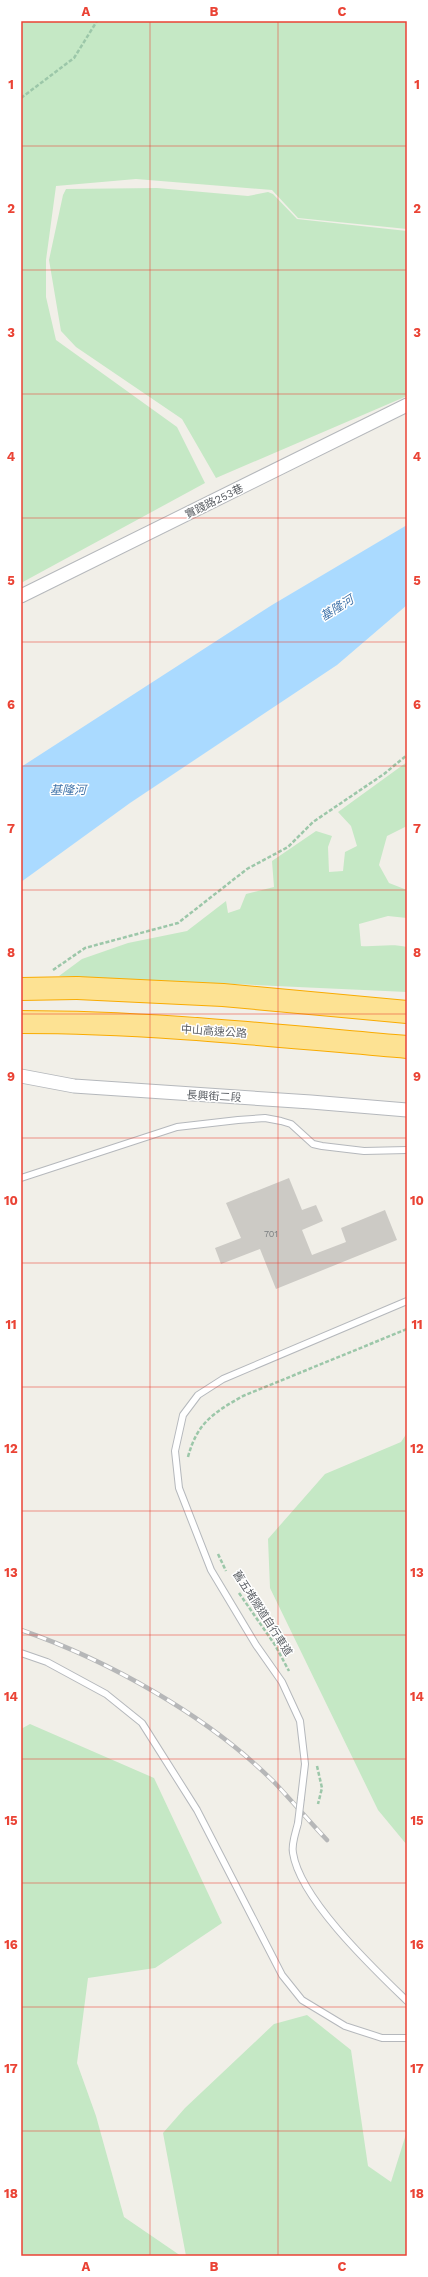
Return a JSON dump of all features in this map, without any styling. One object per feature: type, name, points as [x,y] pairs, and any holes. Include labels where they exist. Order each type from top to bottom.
[{"type":"highway","points":[[21,990],[77,988],[223,995],[407,1012]]},
{"type":"highway","name":"中山高速公路","points":[[21,1022],[69,1022],[220,1030],[407,1047]]},
{"type":"street","name":"實踐路253巷","points":[[21,596],[407,405]]},
{"type":"street","name":"長興街二段","points":[[21,1076],[74,1086],[407,1110]]},
{"type":"lane","points":[[21,1178],[177,1127],[238,1120],[266,1118],[281,1120],[291,1124],[313,1144],[322,1146],[364,1151],[407,1150]]},
{"type":"lane","points":[[407,1301],[223,1379],[198,1395],[183,1415],[175,1451],[179,1488],[211,1570],[256,1645],[282,1682],[300,1721],[305,1764],[298,1823],[292,1852],[302,1880],[332,1922],[407,2001]]},
{"type":"lane","points":[[21,1652],[47,1662],[106,1694],[142,1723],[197,1810],[282,1976],[302,2000],[345,2026],[382,2038],[407,2038]]},
{"type":"path","points":[[21,98],[74,58],[97,21]]},
{"type":"path","points":[[47,974],[85,948],[178,923],[247,869],[288,847],[313,822],[384,774],[407,756]]},
{"type":"path","points":[[187,1463],[194,1436],[203,1424],[221,1408],[243,1396],[407,1329]]},
{"type":"path","name":"舊五堵隧道自行車道","points":[[217,1553],[227,1574]]},
{"type":"path","name":"舊五堵隧道自行車道","points":[[235,1587],[275,1645],[290,1674]]},
{"type":"path","points":[[315,1759],[322,1788],[318,1804]]},
{"type":"green space","points":[[21,21],[407,21],[407,229],[298,218],[272,190],[136,179],[56,186],[46,260],[46,297],[56,340],[177,427],[205,483],[21,583]]},
{"type":"green space","points":[[157,188],[248,196],[268,192],[273,194],[297,219],[407,231],[407,396],[216,478],[182,419],[76,347],[61,331],[49,260],[63,195],[66,189]]},
{"type":"green space","points":[[407,762],[407,826],[387,836],[379,865],[389,883],[407,890],[407,918],[388,916],[359,924],[361,946],[396,945],[407,947],[407,992],[59,976],[82,959],[128,943],[187,931],[226,901],[228,913],[240,909],[246,894],[274,887],[272,861],[316,831],[332,836],[328,847],[329,872],[343,871],[345,852],[357,846],[351,826],[338,812]]},
{"type":"green space","points":[[407,1433],[407,1845],[378,1810],[270,1588],[268,1539],[325,1474],[401,1442]]},
{"type":"green space","points":[[30,1724],[154,1778],[222,1923],[155,1968],[88,1978],[77,2063],[96,2116],[124,2217],[181,2256],[21,2256],[21,1729]]},
{"type":"green space","points":[[307,2015],[351,2050],[368,2166],[391,2182],[407,2131],[407,2256],[186,2256],[163,2133],[185,2108],[274,2024]]},
{"type":"water","name":"基隆河","points":[[407,525],[407,605],[337,665],[130,803],[21,882],[21,767],[272,605]]},
{"type":"building","points":[[289,1178],[302,1210],[316,1205],[323,1221],[302,1230],[312,1255],[346,1242],[341,1228],[385,1210],[397,1240],[276,1289],[260,1249],[221,1264],[215,1248],[241,1238],[226,1203]]},
{"type":"railway","points":[[21,1630],[54,1642],[88,1657],[155,1692],[188,1713],[248,1758],[274,1782],[327,1840]]}]
